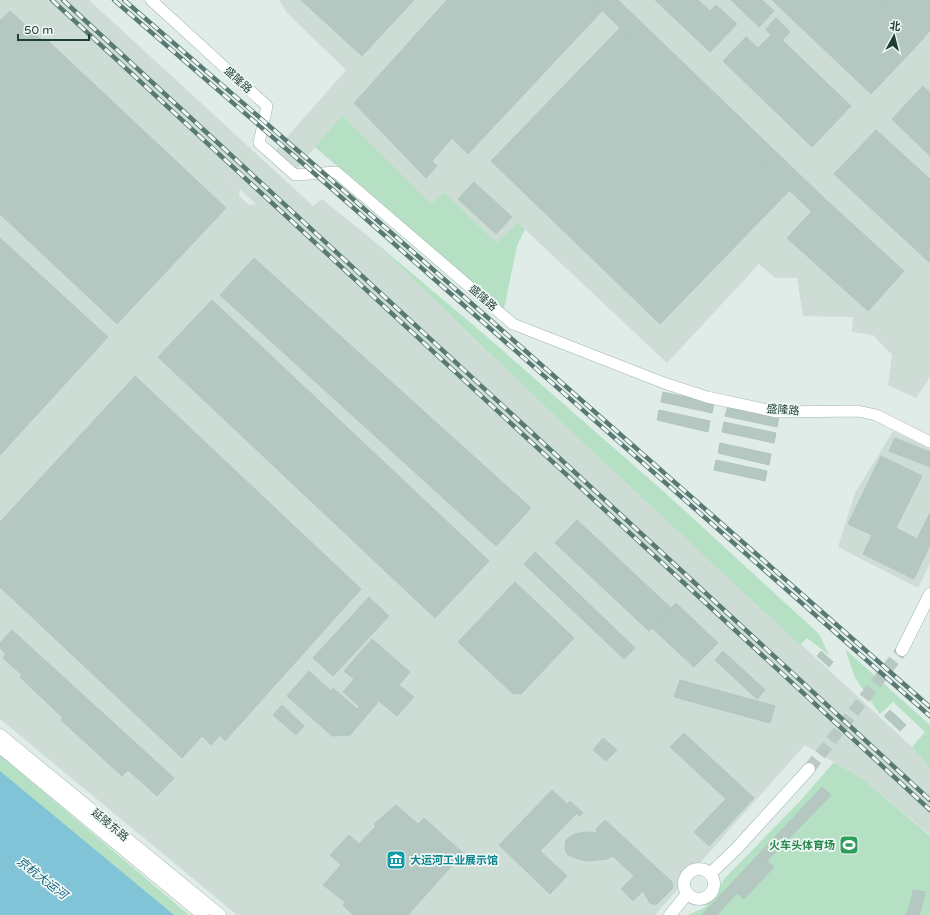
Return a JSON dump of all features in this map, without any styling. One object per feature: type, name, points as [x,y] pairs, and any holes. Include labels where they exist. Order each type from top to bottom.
[{"type":"main road","points":[[902,650],[930,594]]},
{"type":"main road","name":"延陵东路","points":[[0,735],[220,915]]},
{"type":"main road","name":"延陵东路","points":[[0,747],[203,915]]},
{"type":"main road","points":[[710,874],[737,848],[809,769]]},
{"type":"main road","points":[[697,869],[706,871],[710,874],[714,883],[711,893],[702,899],[691,897],[687,894],[683,886],[688,872],[697,869]]},
{"type":"main road","points":[[670,915],[687,894]]},
{"type":"street","name":"盛隆路","points":[[151,0],[267,106],[259,143],[264,148],[295,175],[336,172],[512,324],[664,383],[707,397],[777,412],[858,411],[876,415],[930,442]]},
{"type":"shaded area","points":[[0,0],[89,0],[313,206],[322,199],[370,238],[558,419],[912,747],[930,768],[930,835],[864,780],[805,745],[655,915],[237,915],[0,719]],"holes":[[[220,171],[256,204],[249,205],[239,196],[240,190]]]},
{"type":"shaded area","points":[[279,0],[930,0],[930,377],[916,398],[888,385],[892,355],[873,335],[852,332],[853,317],[803,316],[797,278],[775,278],[759,264],[667,363],[517,222],[497,243],[444,192],[431,205],[342,115],[295,171],[274,152],[346,70],[287,13]]},
{"type":"shaded area","points":[[893,431],[930,449],[930,563],[918,588],[838,547],[855,493]]},
{"type":"green space","points":[[342,115],[431,204],[444,192],[497,243],[517,222],[525,229],[517,246],[504,309],[315,147]]},
{"type":"green space","points":[[370,238],[485,335],[662,490],[819,634],[829,655],[807,638],[800,645],[558,419]]},
{"type":"green space","points":[[845,649],[930,725],[930,768],[912,747],[925,732],[893,702],[880,714],[855,678]]},
{"type":"green space","points":[[0,755],[189,915],[164,915],[0,781]]},
{"type":"green space","name":"火车头体育场","points":[[834,762],[864,780],[930,836],[930,915],[688,915],[704,908],[718,891],[724,879],[802,799]]},
{"type":"water","name":"京杭大运河","points":[[0,771],[174,915],[0,915]]},
{"type":"building","points":[[301,0],[414,0],[362,56]]},
{"type":"building","points":[[447,0],[591,0],[602,11],[468,154],[452,138],[432,161],[437,166],[426,178],[354,103]]},
{"type":"building","points":[[591,0],[618,0],[824,198],[811,211]]},
{"type":"building","points":[[655,0],[698,0],[710,11],[716,5],[737,24],[710,52]]},
{"type":"building","points":[[731,0],[762,0],[774,11],[759,27]]},
{"type":"building","points":[[772,0],[882,0],[923,39],[871,94]]},
{"type":"building","points":[[882,0],[930,0],[930,30],[923,39]]},
{"type":"building","points":[[10,11],[44,42],[48,41],[226,208],[117,324],[0,214],[0,19],[1,20]]},
{"type":"building","points":[[776,18],[790,32],[782,40],[851,106],[812,147],[723,61],[746,37],[758,48],[771,35],[766,29]]},
{"type":"building","points":[[620,28],[789,191],[660,324],[491,161]]},
{"type":"building","points":[[923,86],[930,93],[930,156],[892,119]]},
{"type":"building","points":[[876,130],[930,179],[929,262],[834,174]]},
{"type":"building","points":[[474,182],[512,217],[496,234],[458,199]]},
{"type":"building","points":[[824,198],[904,271],[868,311],[787,238]]},
{"type":"building","points":[[0,238],[108,337],[0,455]]},
{"type":"building","points":[[254,258],[531,508],[496,546],[220,295]]},
{"type":"building","points":[[212,300],[489,561],[435,618],[158,357]]},
{"type":"building","points":[[135,376],[361,589],[225,741],[220,735],[211,745],[202,736],[182,758],[0,587],[0,522]]},
{"type":"building","points":[[663,392],[714,403],[712,413],[661,402]]},
{"type":"building","points":[[728,406],[779,417],[777,427],[725,416]]},
{"type":"building","points":[[659,410],[710,421],[708,432],[657,420]]},
{"type":"building","points":[[724,422],[776,433],[774,443],[722,432]]},
{"type":"building","points":[[895,438],[930,452],[930,467],[889,451]]},
{"type":"building","points":[[720,443],[771,454],[769,465],[718,453]]},
{"type":"building","points":[[881,456],[922,476],[896,528],[917,539],[930,513],[930,545],[914,579],[863,554],[872,535],[848,524]]},
{"type":"building","points":[[716,460],[767,471],[765,481],[714,470]]},
{"type":"building","points":[[577,520],[671,608],[649,631],[555,543]]},
{"type":"building","points":[[535,552],[635,648],[624,659],[524,564]]},
{"type":"building","points":[[515,582],[574,638],[521,694],[512,693],[458,642]]},
{"type":"building","points":[[369,597],[389,616],[333,676],[313,658]]},
{"type":"building","points":[[676,603],[718,643],[694,667],[652,628]]},
{"type":"building","points":[[12,630],[174,778],[157,796],[128,770],[122,776],[61,720],[63,718],[20,677],[22,675],[3,658],[6,654],[0,648],[0,643]]},
{"type":"building","points":[[372,639],[410,672],[399,685],[414,697],[397,716],[379,701],[350,735],[332,736],[287,696],[309,671],[331,691],[333,688],[357,709],[368,697],[367,696],[359,706],[343,692],[354,679],[344,671]]},
{"type":"building","points":[[723,651],[765,690],[757,699],[715,660]]},
{"type":"building","points":[[821,651],[833,662],[829,667],[817,656]]},
{"type":"building","points":[[680,680],[775,706],[770,723],[674,697]]},
{"type":"building","points":[[282,705],[304,726],[296,735],[273,715]]},
{"type":"building","points":[[890,710],[906,725],[900,731],[884,716]]},
{"type":"building","points":[[684,733],[754,798],[709,846],[694,832],[726,799],[670,747]]},
{"type":"building","points":[[603,738],[617,750],[606,761],[593,750]]},
{"type":"building","points":[[822,787],[831,795],[767,861],[759,854]]},
{"type":"building","points":[[552,790],[567,804],[570,801],[583,813],[579,816],[577,813],[540,851],[567,876],[550,894],[499,845]]},
{"type":"building","name":"大运河工业展示馆","points":[[396,805],[418,824],[424,818],[463,853],[408,915],[353,915],[343,905],[345,902],[323,885],[341,865],[330,855],[349,835],[359,844],[376,826],[374,824]]},
{"type":"building","points":[[605,820],[671,881],[673,885],[672,889],[656,905],[650,903],[643,891],[633,901],[621,889],[634,876],[613,856],[607,859],[586,861],[567,854],[565,847],[566,840],[574,834],[586,832],[598,833],[596,829]]},
{"type":"building","points":[[759,854],[774,867],[744,899],[729,886]]},
{"type":"building","points":[[729,886],[737,893],[717,915],[702,915]]},
{"type":"building","points":[[913,890],[925,892],[921,910],[918,915],[906,915],[911,902]]},
{"type":"tunnel","points":[[809,769],[902,650]]},
{"type":"railway","points":[[52,0],[930,810]]},
{"type":"railway","points":[[63,0],[930,800]]},
{"type":"railway","points":[[114,0],[307,167],[930,716]]},
{"type":"railway","points":[[124,0],[311,162],[930,707]]},
{"type":"place","name":"火车头体育场","points":[[849,845]]},
{"type":"place","name":"大运河工业展示馆","points":[[396,860]]}]
